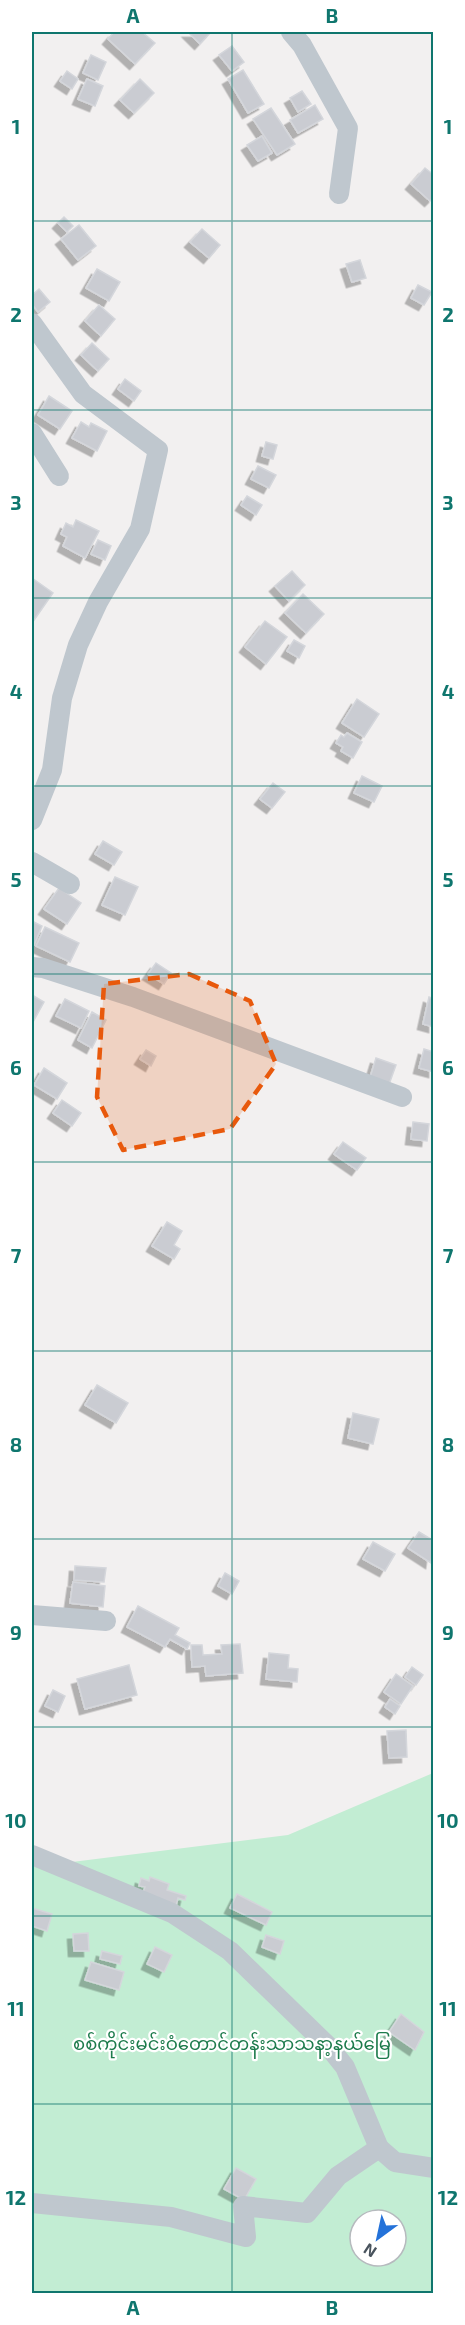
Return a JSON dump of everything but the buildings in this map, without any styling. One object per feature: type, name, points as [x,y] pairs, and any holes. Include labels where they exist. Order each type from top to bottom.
[{"type":"street","points":[[291,32],[302,45],[348,128],[339,194]]},
{"type":"street","points":[[32,323],[83,394],[158,450],[140,530],[98,602],[78,645],[62,698],[52,770],[32,820]]},
{"type":"street","points":[[32,433],[59,476]]},
{"type":"street","points":[[32,862],[70,884]]},
{"type":"street","points":[[32,967],[43,968],[133,996],[402,1097]]},
{"type":"street","points":[[32,1615],[106,1621]]},
{"type":"street","points":[[32,1855],[172,1913],[230,1951],[329,2047],[345,2067],[379,2148],[395,2162],[434,2168]]},
{"type":"street","points":[[32,2203],[171,2217],[246,2237],[243,2206],[307,2213],[338,2176],[379,2148]]},
{"type":"highlighted area","points":[[189,974],[250,1001],[276,1064],[230,1129],[123,1150],[97,1097],[104,984]]},
{"type":"green space","name":"စစ်ကိုင်းမင်းဝံတောင်တန်းသာသနာ့နယ်မြေ","points":[[433,1773],[433,2293],[32,2293],[32,1867],[288,1835]]}]
